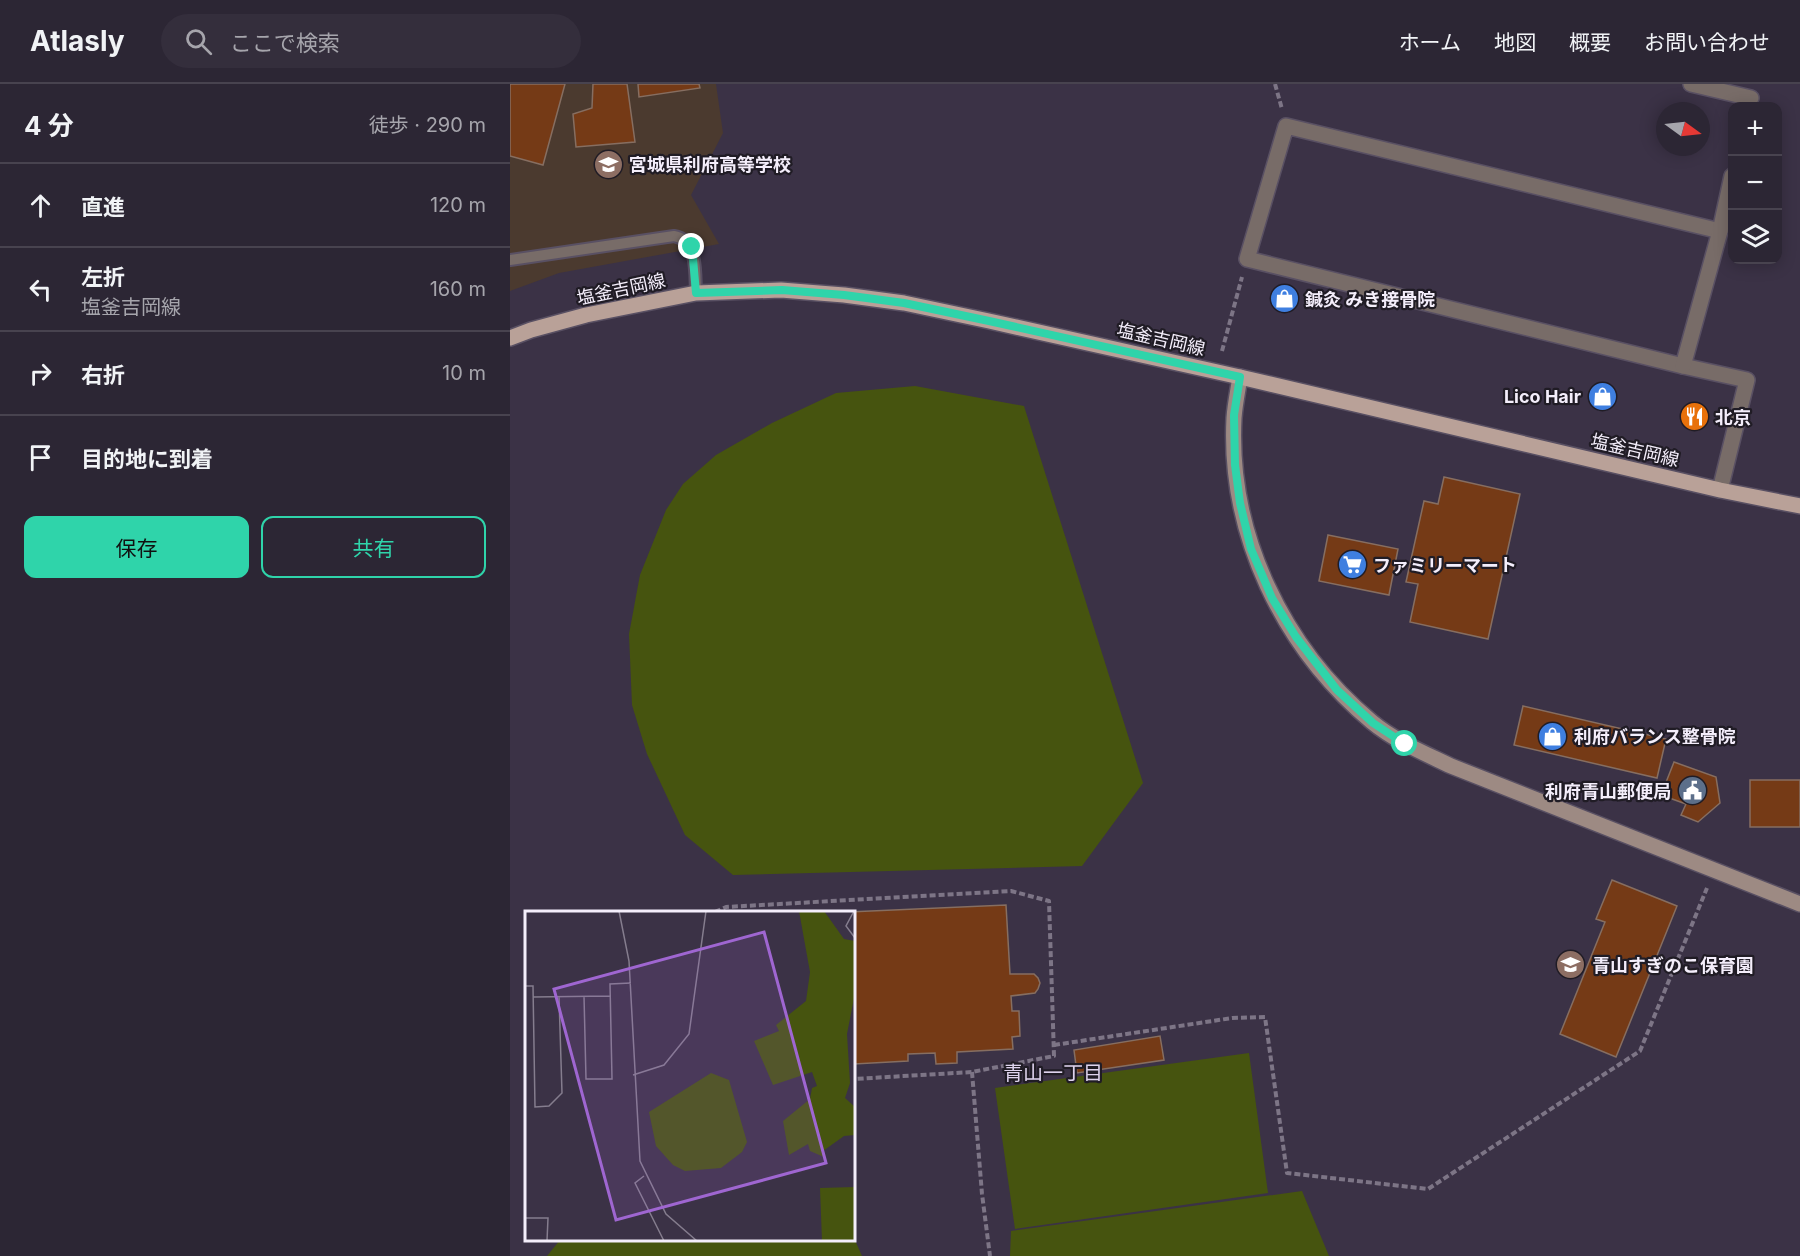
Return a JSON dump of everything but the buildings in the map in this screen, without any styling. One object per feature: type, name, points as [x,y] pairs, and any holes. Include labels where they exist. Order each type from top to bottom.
[{"type":"main road","name":"塩釜吉岡線","points":[[510,338],[586,315],[696,293],[782,290],[844,295],[904,303],[989,321],[1240,377],[1720,490],[1800,506]]},
{"type":"street","points":[[1690,84],[1751,96]]},
{"type":"street","points":[[1720,231],[1286,126],[1247,259],[1747,380],[1720,490]]},
{"type":"street","points":[[1683,366],[1728,194]]},
{"type":"street","points":[[1240,377],[1234,415],[1235,465],[1240,503],[1251,549],[1278,608],[1296,637],[1337,690],[1373,723],[1405,744],[1451,766],[1800,904]]},
{"type":"lane","points":[[510,260],[674,236],[682,237],[692,247],[696,293]]},
{"type":"path","points":[[1275,84],[1286,126]]},
{"type":"path","points":[[1222,351],[1247,259]]},
{"type":"path","points":[[1054,1045],[1232,1018],[1265,1017],[1287,1173],[1428,1188],[1640,1051],[1714,870]]},
{"type":"path","points":[[717,911],[726,907],[1011,891],[1049,901],[1054,1056],[972,1072],[855,1079]]},
{"type":"path","points":[[972,1072],[982,1194],[990,1256]]},
{"type":"shaded area","name":"宮城県利府高等学校","points":[[510,84],[716,84],[723,133],[691,195],[719,244],[559,273],[510,291]]},
{"type":"green space","points":[[915,386],[1024,406],[1143,783],[1082,866],[733,875],[685,835],[647,754],[632,705],[629,634],[640,575],[666,510],[683,484],[716,455],[772,423],[836,393]]},
{"type":"green space","points":[[1249,1053],[1268,1193],[1015,1229],[995,1088]]},
{"type":"green space","points":[[1302,1191],[1329,1256],[1010,1256],[1011,1231]]},
{"type":"green space","points":[[855,1240],[862,1256],[547,1256],[559,1241]]},
{"type":"place","name":"宮城県利府高等学校","points":[[608,164]]},
{"type":"place","name":"鍼灸 みき接骨院","points":[[1284,299]]},
{"type":"place","name":"Lico Hair","points":[[1602,396]]},
{"type":"place","name":"北京","points":[[1694,417]]},
{"type":"place","name":"ファミリーマート","points":[[1352,565]]},
{"type":"place","name":"利府バランス整骨院","points":[[1553,736]]},
{"type":"place","name":"利府青山郵便局","points":[[1692,791]]},
{"type":"place","name":"青山すぎのこ保育園","points":[[1571,965]]},
{"type":"district","name":"青山一丁目","points":[[1053,1073]]},
{"type":"route","points":[[692,247],[696,293],[782,290],[904,303],[1240,377],[1233,437],[1240,503],[1251,549],[1272,598],[1296,637],[1337,690],[1373,723],[1405,744]]}]
